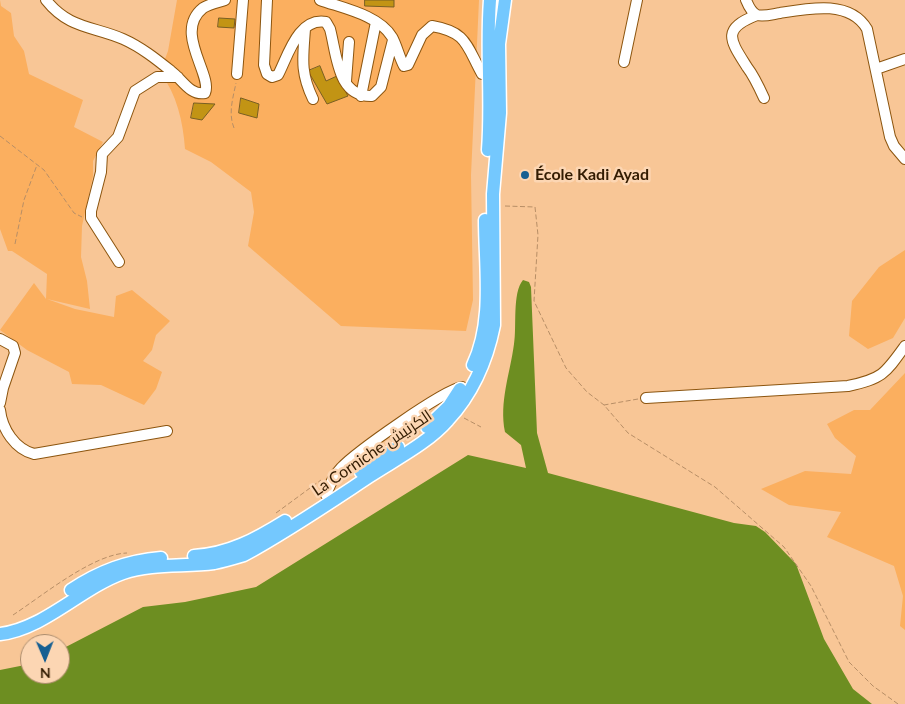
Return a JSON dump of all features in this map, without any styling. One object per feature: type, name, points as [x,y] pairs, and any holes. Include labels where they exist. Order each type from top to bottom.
[{"type":"main road","name":"La Corniche الكرنيش","points":[[0,634],[18,630],[41,620],[91,588],[123,573],[149,568],[215,563],[244,555],[385,466],[447,422],[463,401],[479,373],[491,341],[494,325],[493,206],[499,129],[494,76],[487,36],[490,0]]},
{"type":"main road","name":"La Corniche الكرنيش","points":[[0,626],[20,621],[32,615],[92,577],[118,565],[132,561],[222,553],[241,547],[326,495],[421,432],[443,412],[462,387],[475,362],[486,316],[484,206],[494,76],[504,0]]},
{"type":"street","points":[[46,0],[66,20],[123,39],[154,57],[195,93],[205,93],[207,85],[196,59],[192,34],[195,20],[204,8],[225,0]]},
{"type":"street","points":[[237,74],[243,0]]},
{"type":"street","points":[[268,0],[264,61],[269,76],[274,78],[278,74],[288,51],[305,29],[319,21],[326,22],[330,29],[345,85],[361,96],[372,96],[378,92],[393,40]]},
{"type":"street","points":[[320,0],[376,22],[386,30],[393,40],[401,60],[406,66],[422,35],[432,26],[451,29],[459,34],[482,74],[494,76]]},
{"type":"street","points":[[624,62],[637,0]]},
{"type":"street","points":[[746,0],[757,15]]},
{"type":"street","points":[[764,98],[751,72],[732,45],[731,34],[736,25],[757,15],[810,8],[842,8],[849,10],[859,16],[867,29],[890,137],[894,146],[905,159]]},
{"type":"street","points":[[361,96],[376,22]]},
{"type":"street","points":[[305,29],[302,62],[304,80],[313,99]]},
{"type":"street","points":[[345,85],[349,42]]},
{"type":"street","points":[[876,69],[905,59]]},
{"type":"street","points":[[119,262],[91,218],[101,172],[102,156],[118,137],[136,90],[157,77],[178,77]]},
{"type":"street","points":[[0,339],[12,346],[15,353],[0,403]]},
{"type":"street","points":[[646,398],[848,386],[863,383],[876,380],[894,362],[905,346]]},
{"type":"street","points":[[326,495],[332,479],[346,463],[422,408],[449,391],[462,387]]},
{"type":"street","points":[[0,410],[2,425],[6,432],[22,448],[34,454],[167,431]]},
{"type":"path","points":[[234,128],[231,121],[231,109],[237,74]]},
{"type":"path","points":[[0,136],[44,170],[74,213],[82,217]]},
{"type":"path","points":[[16,244],[24,200],[37,164]]},
{"type":"path","points":[[499,206],[534,207],[538,236],[534,301],[566,368],[587,392],[604,405],[628,433],[715,487],[784,547],[812,586],[849,662],[873,686],[898,704]]},
{"type":"path","points":[[604,405],[619,400],[646,398]]},
{"type":"path","points":[[462,416],[481,428]]},
{"type":"path","points":[[276,514],[324,479]]},
{"type":"shaded area","points":[[0,0],[1,6],[11,13],[14,36],[24,51],[29,74],[83,100],[74,127],[103,142],[93,161],[93,176],[82,226],[81,257],[87,281],[90,309],[47,299],[75,309],[114,317],[116,296],[132,290],[170,321],[156,335],[152,350],[143,361],[162,372],[156,389],[144,405],[101,385],[72,384],[69,372],[27,350],[0,330],[34,283],[46,299],[47,274],[12,251],[8,251],[0,229]]},
{"type":"shaded area","points":[[177,0],[479,0],[471,175],[473,300],[466,331],[341,326],[248,246],[254,212],[251,192],[211,162],[185,149],[183,128],[175,99],[160,72],[168,51]]},
{"type":"shaded area","points":[[905,250],[905,318],[893,338],[868,349],[849,336],[852,301],[879,267]]},
{"type":"shaded area","points":[[523,280],[529,282],[531,287],[537,433],[548,473],[734,523],[756,526],[765,532],[796,564],[824,639],[853,689],[872,704],[0,704],[0,670],[20,666],[20,684],[70,684],[70,645],[143,607],[185,602],[256,587],[468,455],[526,468],[521,445],[505,432],[503,410],[515,337],[517,293]]},
{"type":"shaded area","points":[[905,373],[905,630],[900,626],[903,596],[894,566],[827,537],[841,512],[789,505],[761,489],[805,471],[851,474],[856,456],[835,438],[827,424],[854,410],[870,410]]},
{"type":"building","points":[[365,0],[394,0],[394,7],[365,6]]},
{"type":"building","points":[[219,18],[235,19],[234,28],[218,27]]},
{"type":"building","points":[[320,66],[326,81],[337,76],[348,96],[327,104],[308,71]]},
{"type":"building","points":[[241,98],[259,104],[257,118],[239,113]]},
{"type":"building","points":[[194,103],[215,104],[202,120],[191,118]]},
{"type":"place","name":"École Kadi Ayad","points":[[525,175]]}]
